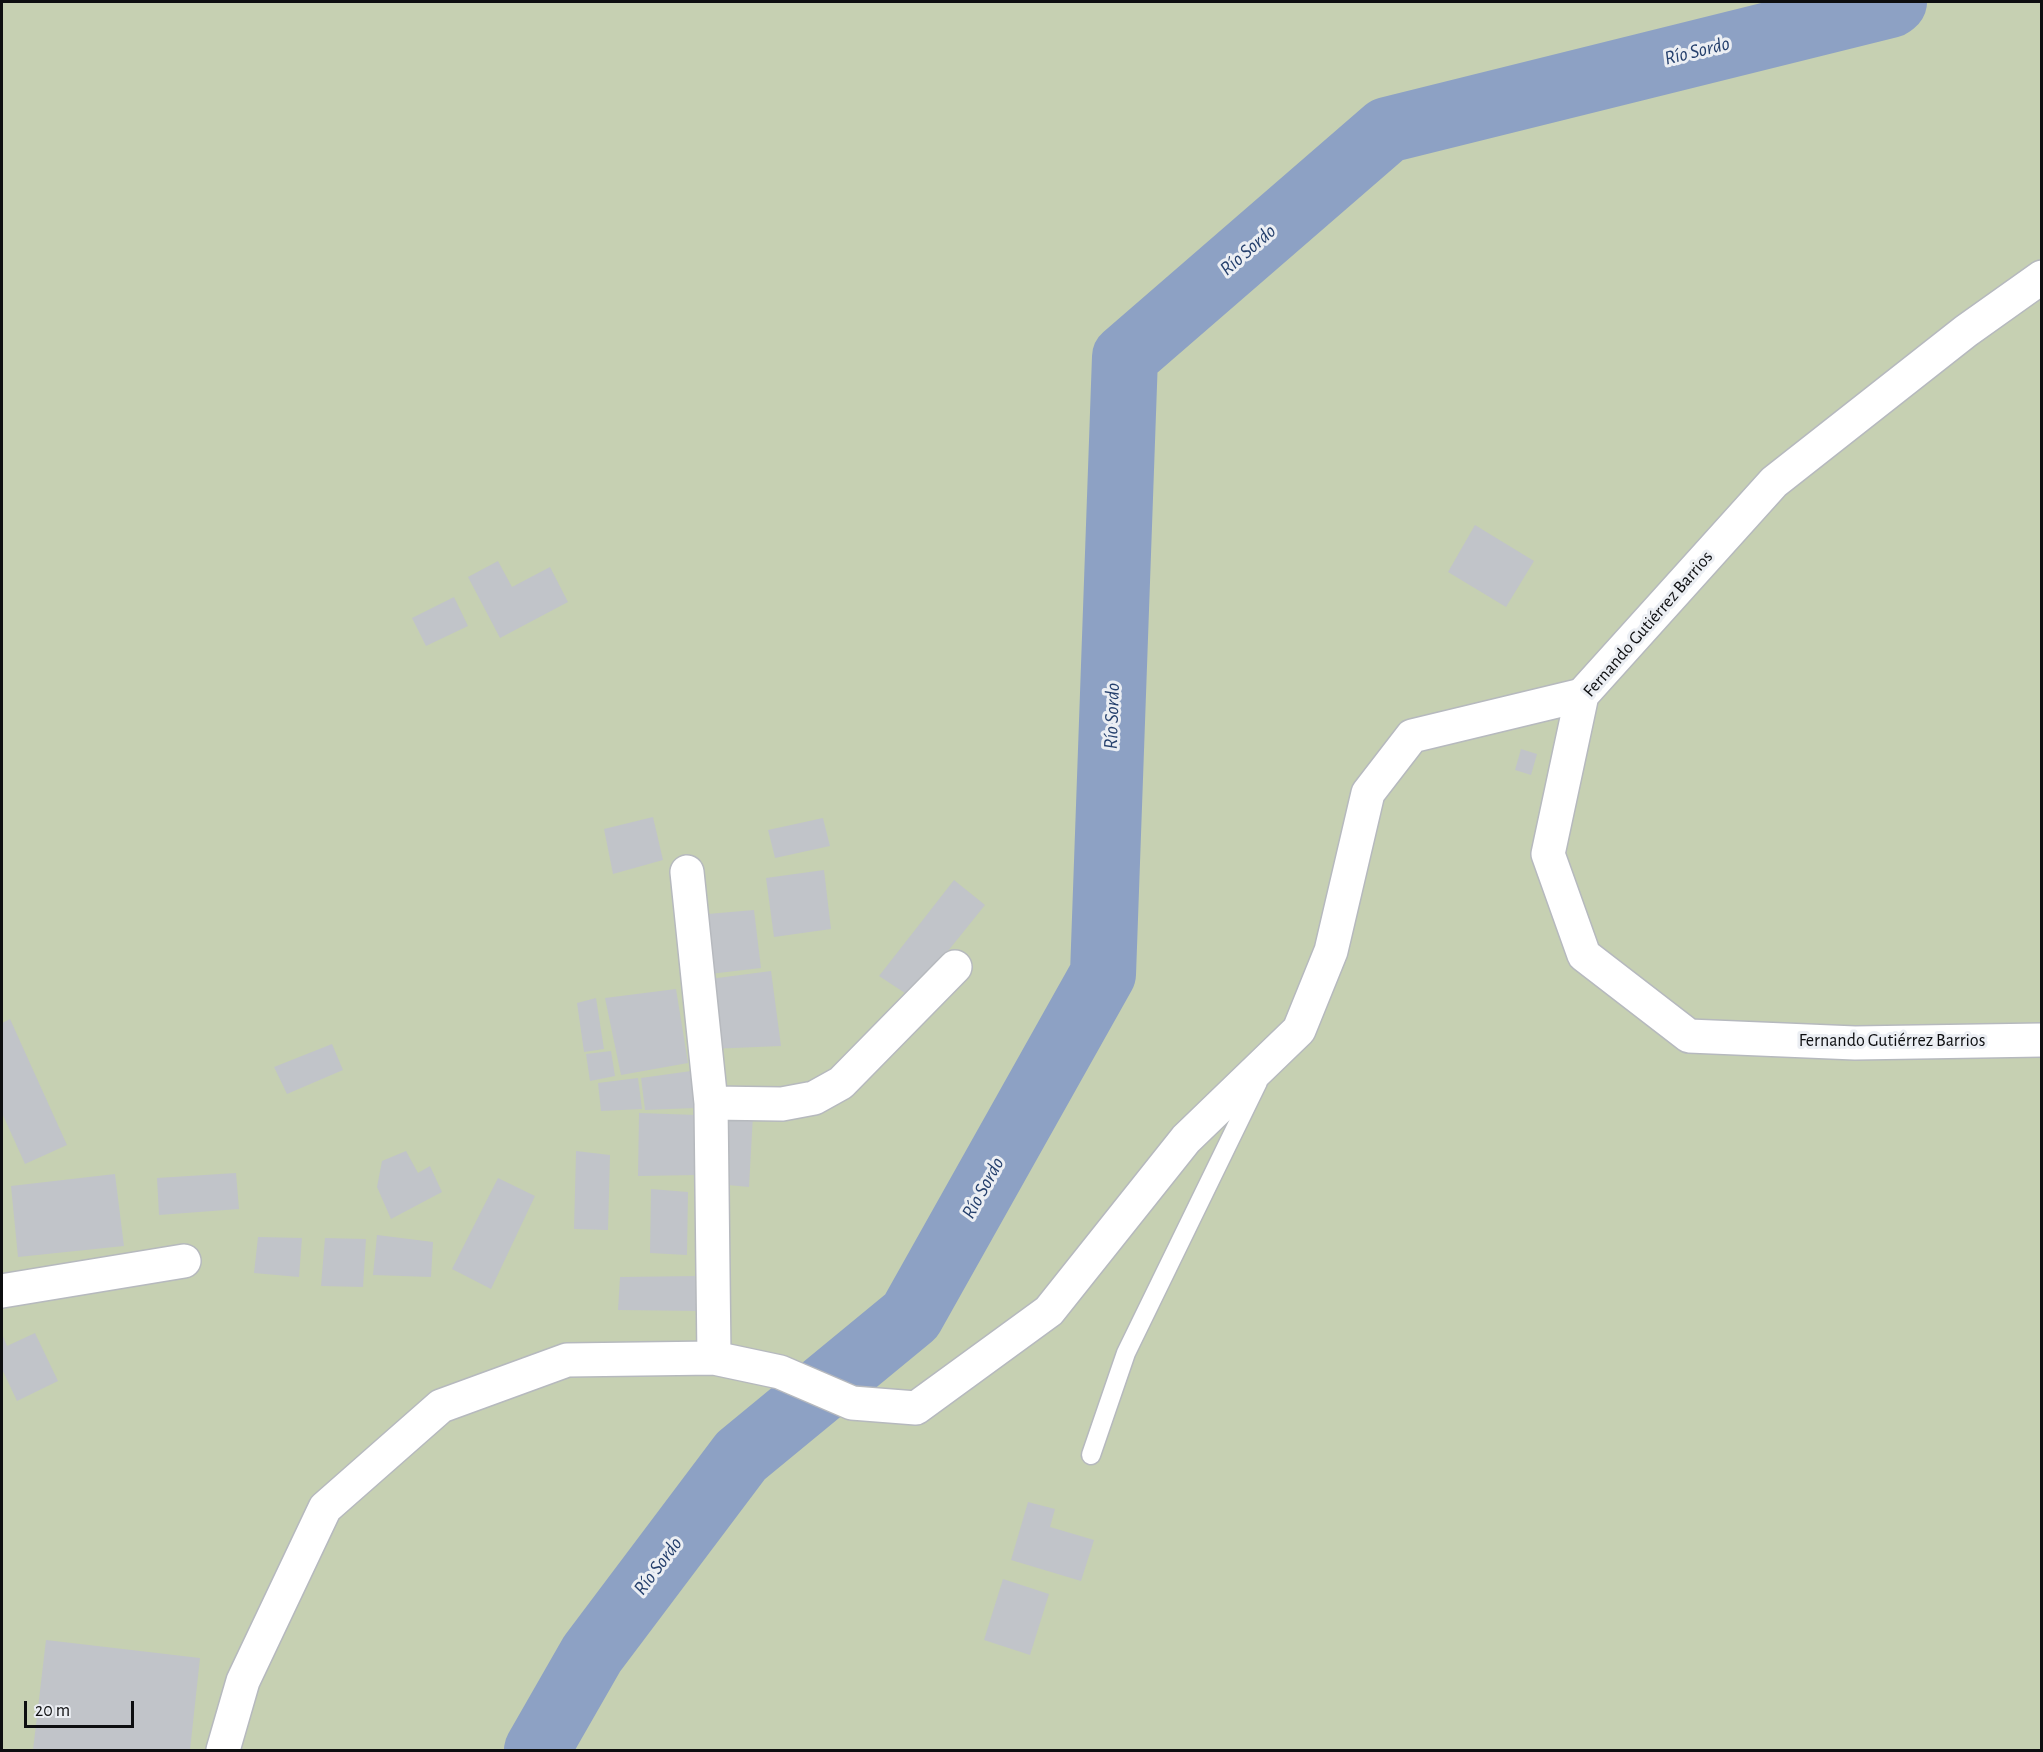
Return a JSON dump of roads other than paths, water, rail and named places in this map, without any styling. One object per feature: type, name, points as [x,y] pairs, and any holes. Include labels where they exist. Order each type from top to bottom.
[{"type":"street","name":"Fernando Gutiérrez Barrios","points":[[2042,277],[1966,331],[1773,482],[1582,695],[1548,854],[1584,955],[1689,1036],[1855,1043],[2042,1040]]},
{"type":"street","points":[[223,1750],[243,1681],[326,1509],[441,1406],[567,1360],[714,1358],[780,1372],[852,1403],[916,1408],[1049,1311],[1186,1139],[1299,1030],[1331,951],[1368,793],[1412,736],[1582,695]]},
{"type":"street","points":[[687,872],[711,1103],[714,1358]]},
{"type":"street","points":[[711,1103],[782,1104],[814,1098],[841,1083],[955,967]]},
{"type":"street","points":[[2,1292],[184,1261]]},
{"type":"lane","points":[[1091,1455],[1126,1353],[1268,1061]]},
{"type":"waterway","name":"Río Sordo","points":[[537,1750],[592,1654],[741,1456],[911,1316],[1103,974],[1125,357],[1387,130],[1890,5],[1894,2]]}]
